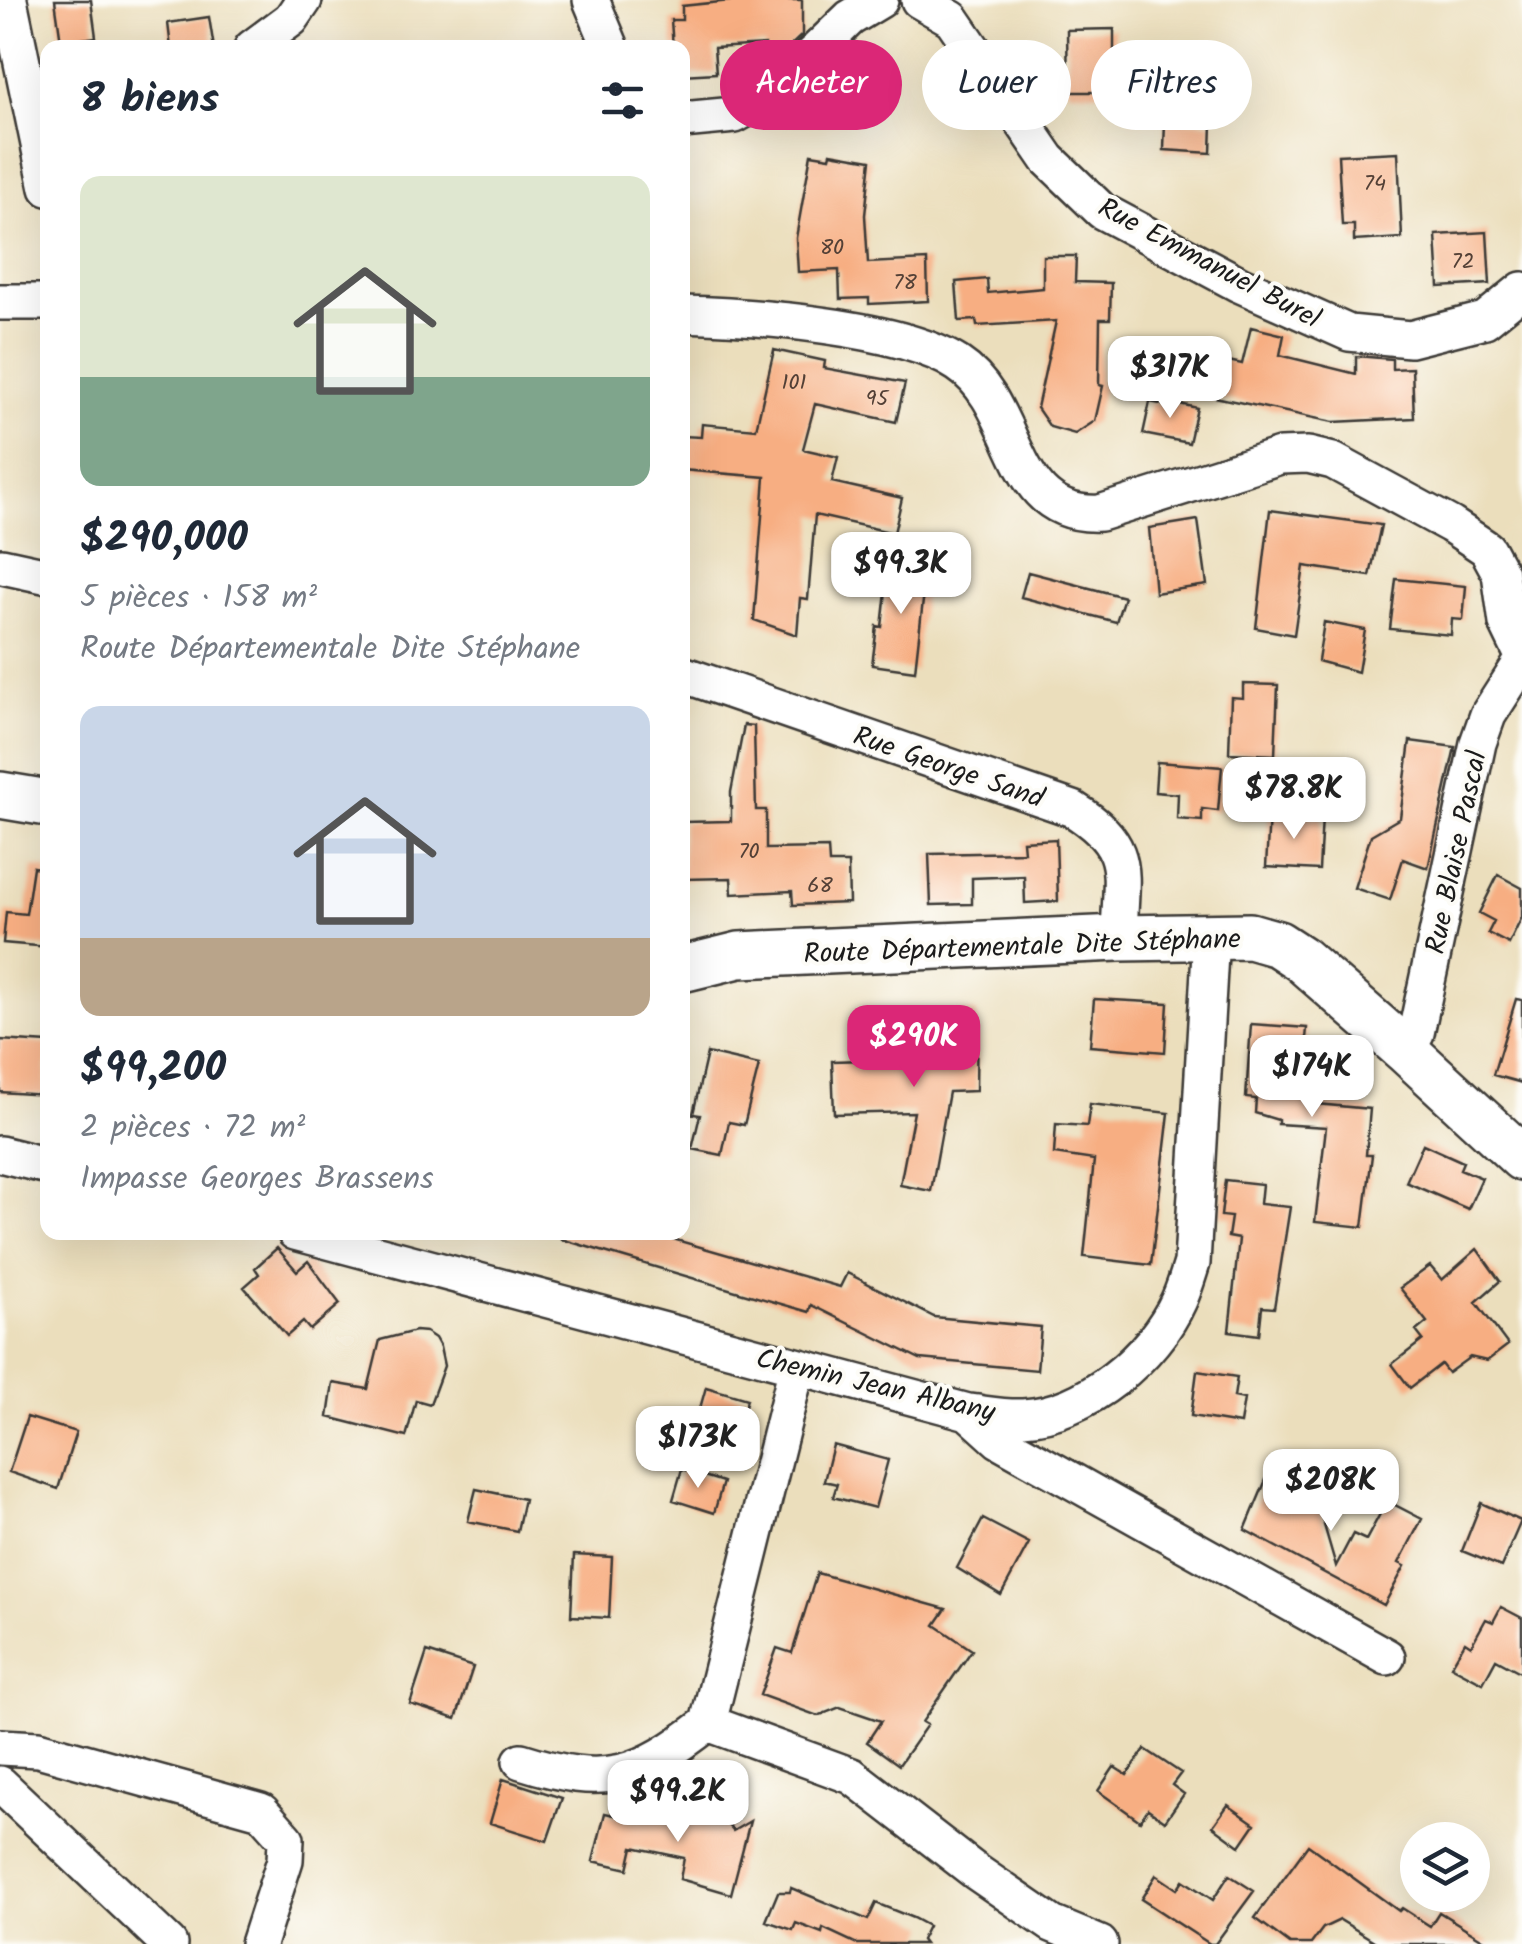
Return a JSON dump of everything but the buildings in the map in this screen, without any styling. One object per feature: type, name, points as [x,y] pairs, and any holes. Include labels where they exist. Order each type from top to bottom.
[{"type":"main road","points":[[0,795],[40,801]]},
{"type":"main road","name":"Route Départementale Dite Stéphane","points":[[690,967],[739,956],[1119,938],[1250,936],[1278,944],[1301,959],[1522,1158]]},
{"type":"street","points":[[9,0],[26,121],[40,164]]},
{"type":"street","points":[[263,40],[292,18],[304,0]]},
{"type":"street","points":[[590,0],[608,40]]},
{"type":"street","points":[[690,119],[734,115],[770,95],[850,18],[880,0]]},
{"type":"street","name":"Rue Emmanuel Burel","points":[[918,0],[952,19],[1048,159],[1102,211],[1239,284],[1349,333],[1410,339],[1484,320],[1522,290]]},
{"type":"street","points":[[0,302],[40,302]]},
{"type":"street","points":[[690,314],[868,333],[911,343],[956,362],[978,380],[993,403],[1043,497],[1060,509],[1081,514],[1100,513],[1280,456],[1308,455],[1334,461],[1487,548],[1500,573],[1507,623],[1522,658]]},
{"type":"street","points":[[2,566],[40,574]]},
{"type":"street","name":"Rue Blaise Pascal","points":[[1406,1050],[1416,1034],[1478,743],[1488,715],[1522,658]]},
{"type":"street","name":"Rue George Sand","points":[[690,677],[1073,809],[1103,828],[1121,858],[1119,938]]},
{"type":"street","name":"Chemin Jean Albany","points":[[325,1240],[968,1412],[1024,1417],[1066,1408],[1116,1377],[1158,1335],[1179,1301],[1192,1264],[1211,936]]},
{"type":"street","points":[[0,1154],[40,1164]]},
{"type":"street","points":[[521,1760],[581,1776],[611,1776],[647,1765],[708,1723],[797,1366]]},
{"type":"street","points":[[968,1412],[999,1440],[1387,1657]]},
{"type":"street","points":[[708,1723],[852,1776],[975,1871],[1052,1924],[1100,1944]]},
{"type":"street","points":[[0,1747],[38,1749],[261,1811],[286,1840],[285,1860],[258,1944]]},
{"type":"street","points":[[0,1784],[168,1944]]}]
